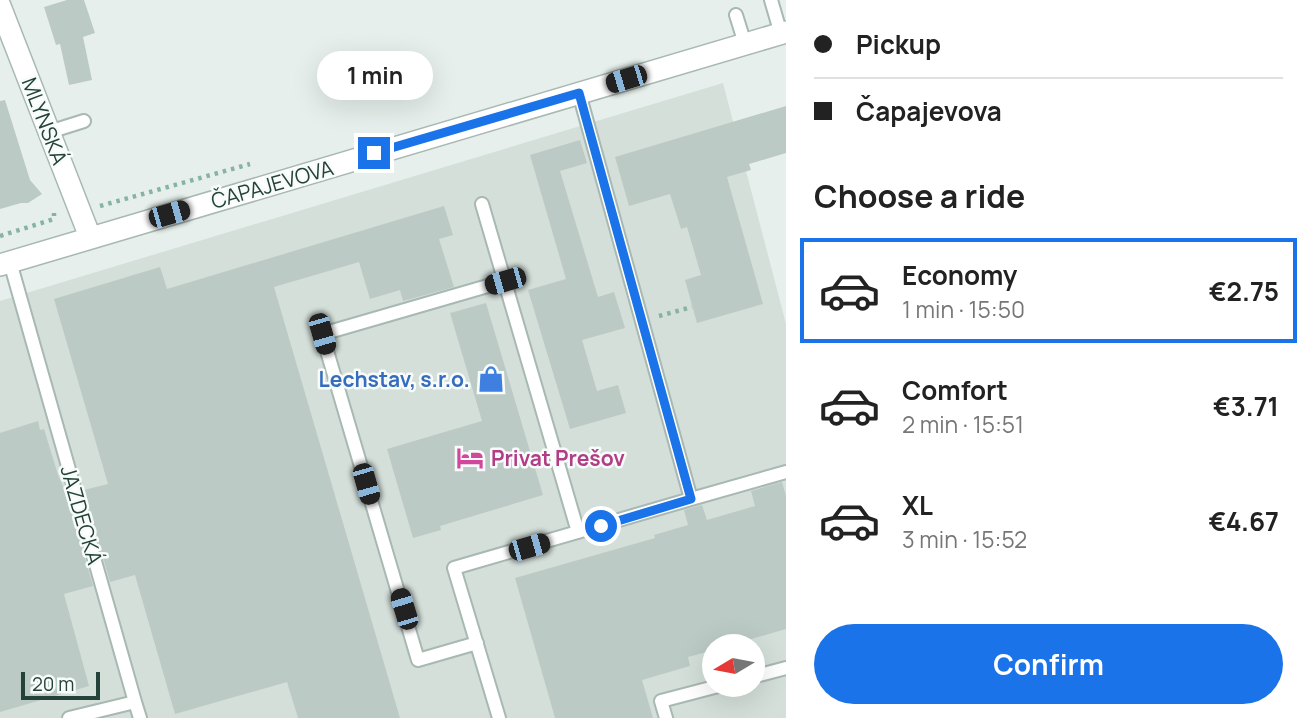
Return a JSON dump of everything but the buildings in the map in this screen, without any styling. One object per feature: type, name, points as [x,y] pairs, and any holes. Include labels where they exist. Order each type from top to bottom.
[{"type":"street","name":"MLYNSKÁ","points":[[0,6],[90,237]]},
{"type":"street","name":"ČAPAJEVOVA","points":[[5,263],[783,33]]},
{"type":"lane","points":[[771,0],[783,33]]},
{"type":"lane","points":[[736,15],[745,44]]},
{"type":"lane","points":[[579,93],[691,499]]},
{"type":"lane","points":[[49,132],[85,121]]},
{"type":"lane","points":[[482,204],[578,532]]},
{"type":"lane","name":"JAZDECKÁ","points":[[5,263],[140,718]]},
{"type":"lane","points":[[477,643],[418,660],[322,334],[505,281]]},
{"type":"lane","points":[[499,718],[454,568],[786,472]]},
{"type":"lane","points":[[765,674],[786,668]]},
{"type":"lane","points":[[666,718],[662,701],[702,690]]},
{"type":"lane","points":[[69,718],[135,702]]},
{"type":"path","points":[[0,236],[54,219],[55,207]]},
{"type":"path","points":[[642,321],[692,307]]},
{"type":"shaded area","points":[[723,83],[786,324],[786,718],[0,718],[0,301]]},
{"type":"place","name":"Lechstav, s.r.o.","points":[[491,379]]},
{"type":"place","name":"Privat Prešov","points":[[470,458]]},
{"type":"route","points":[[374,153],[579,93],[691,499],[601,526]]}]
